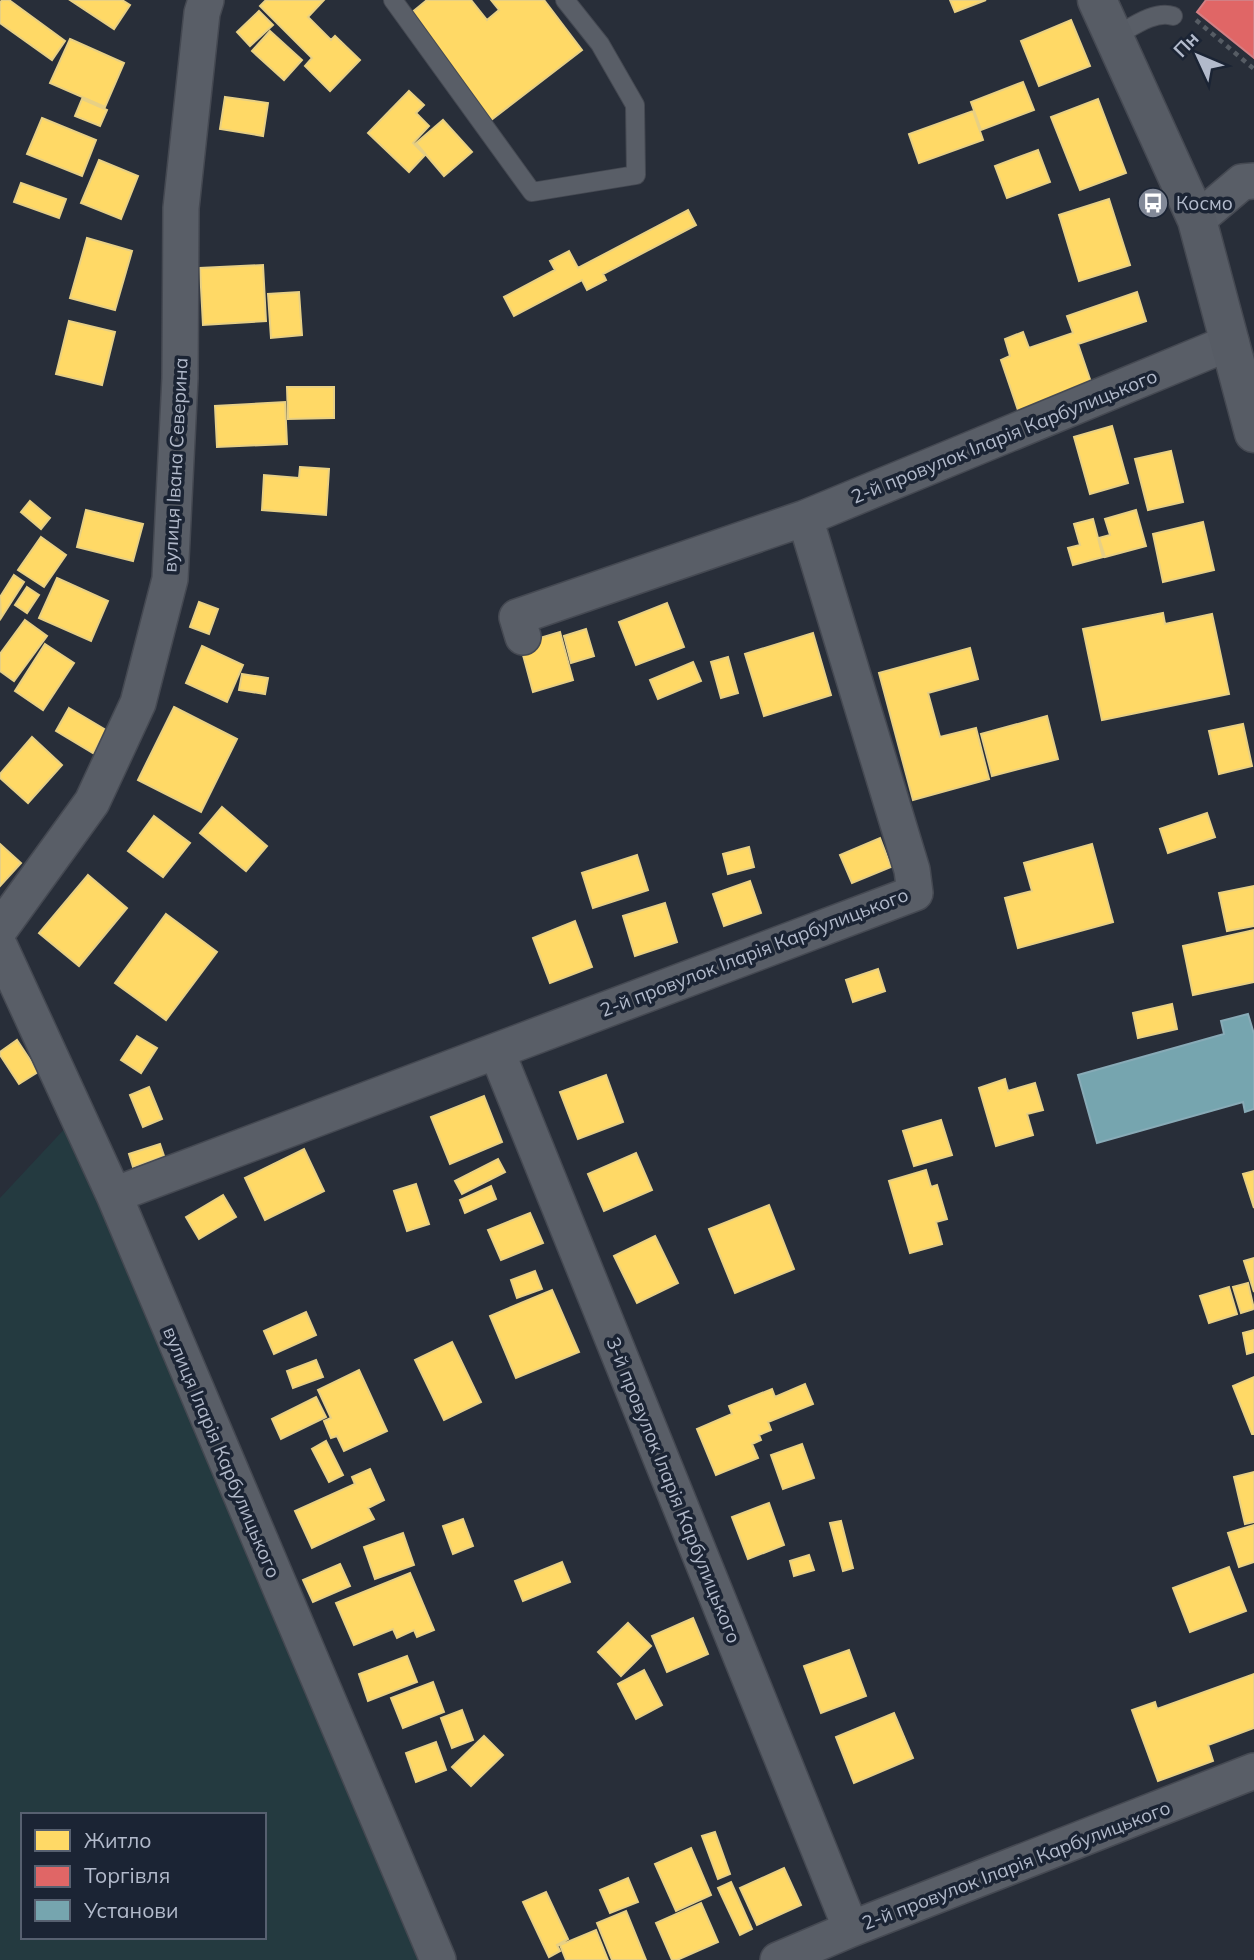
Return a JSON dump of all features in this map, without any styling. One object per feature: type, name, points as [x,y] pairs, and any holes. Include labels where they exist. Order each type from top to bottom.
[{"type":"main road","points":[[1097,0],[1197,220],[1254,433]]},
{"type":"street","name":"вулиця Івана Северина","points":[[0,929],[92,802],[138,703],[170,579],[180,378],[181,208],[202,13],[206,0]]},
{"type":"street","points":[[1197,220],[1250,177]]},
{"type":"street","name":"2-й провулок Іларія Карбулицького","points":[[114,1195],[915,893],[912,870],[805,518],[1231,342]]},
{"type":"street","points":[[523,637],[517,617],[805,518]]},
{"type":"street","name":"вулиця Іларія Карбулицького","points":[[0,947],[114,1195],[438,1960]]},
{"type":"street","name":"3-й провулок Іларія Карбулицького","points":[[497,1052],[851,1929]]},
{"type":"street","name":"2-й провулок Іларія Карбулицького","points":[[778,1960],[1254,1771]]},
{"type":"lane","points":[[393,0],[532,192],[636,175],[635,105],[600,44],[565,0]]},
{"type":"lane","points":[[1114,37],[1152,17],[1166,13],[1181,14]]},
{"type":"path","points":[[1181,14],[1254,69]]},
{"type":"green space","points":[[84,1108],[452,1960],[0,1960],[0,1198]]},
{"type":"building: Житло","points":[[2,0],[9,0],[65,41],[52,60],[0,23]]},
{"type":"building: Житло","points":[[70,0],[122,0],[130,5],[114,29]]},
{"type":"building: Житло","points":[[266,0],[324,0],[308,17],[331,40],[335,36],[360,60],[330,91],[305,66],[312,58],[260,6]]},
{"type":"building: Житло","points":[[427,0],[471,0],[487,20],[499,10],[491,0],[544,0],[582,50],[491,120],[410,14]]},
{"type":"building: Житло","points":[[950,0],[986,0],[955,12]]},
{"type":"building: Житло","points":[[259,11],[273,25],[250,46],[237,32]]},
{"type":"building: Житло","points":[[1071,20],[1090,66],[1039,86],[1021,41]]},
{"type":"building: Житло","points":[[270,31],[302,60],[284,80],[252,51]]},
{"type":"building: Житло","points":[[70,39],[124,63],[105,107],[50,83]]},
{"type":"building: Житло","points":[[1023,82],[1034,110],[981,130],[971,102]]},
{"type":"building: Житло","points":[[409,91],[424,105],[416,113],[429,126],[413,143],[425,155],[409,172],[368,133]]},
{"type":"building: Житло","points":[[225,97],[268,103],[263,136],[220,129]]},
{"type":"building: Житло","points":[[82,99],[107,110],[100,126],[75,116]]},
{"type":"building: Житло","points":[[1098,99],[1126,173],[1080,190],[1051,117]]},
{"type":"building: Житло","points":[[973,111],[983,140],[919,163],[909,134]]},
{"type":"building: Житло","points":[[42,118],[96,140],[82,176],[27,154]]},
{"type":"building: Житло","points":[[443,120],[472,152],[444,176],[416,143]]},
{"type":"building: Житло","points":[[1038,150],[1050,182],[1007,198],[995,166]]},
{"type":"building: Житло","points":[[99,160],[138,176],[121,219],[81,203]]},
{"type":"building: Житло","points":[[21,183],[66,199],[59,218],[14,202]]},
{"type":"building: Житло","points":[[1109,199],[1130,265],[1079,281],[1059,215]]},
{"type":"building: Житло","points":[[688,210],[696,225],[603,274],[606,280],[587,290],[582,280],[514,316],[504,297],[555,270],[550,261],[569,251],[578,268]]},
{"type":"building: Житло","points":[[87,238],[132,251],[115,310],[70,298]]},
{"type":"building: Житло","points":[[263,265],[266,321],[203,325],[200,268]]},
{"type":"building: Житло","points":[[299,292],[302,335],[271,338],[268,294]]},
{"type":"building: Житло","points":[[1137,292],[1146,321],[1078,344],[1095,394],[1021,419],[1001,360],[1010,356],[1005,339],[1023,332],[1029,348],[1073,333],[1067,316]]},
{"type":"building: Житло","points":[[69,321],[115,332],[102,385],[56,374]]},
{"type":"building: Житло","points":[[287,387],[334,387],[334,418],[288,419]]},
{"type":"building: Житло","points":[[285,402],[287,444],[217,447],[215,406]]},
{"type":"building: Житло","points":[[1112,426],[1128,483],[1090,494],[1074,437]]},
{"type":"building: Житло","points":[[1171,451],[1183,502],[1148,510],[1135,459]]},
{"type":"building: Житло","points":[[300,467],[329,469],[326,515],[262,510],[264,475],[299,478]]},
{"type":"building: Житло","points":[[30,501],[50,518],[41,529],[21,512]]},
{"type":"building: Житло","points":[[86,510],[143,524],[133,561],[77,547]]},
{"type":"building: Житло","points":[[1136,510],[1146,546],[1105,557],[1099,538],[1110,535],[1105,519]]},
{"type":"building: Житло","points":[[1093,519],[1103,557],[1073,565],[1068,548],[1080,545],[1074,524]]},
{"type":"building: Житло","points":[[1203,522],[1214,570],[1163,582],[1153,534]]},
{"type":"building: Житло","points":[[41,537],[66,555],[44,587],[18,570]]},
{"type":"building: Житло","points":[[14,575],[24,582],[1,618],[0,597]]},
{"type":"building: Житло","points":[[57,578],[108,601],[91,641],[39,618]]},
{"type":"building: Житло","points":[[27,587],[39,595],[27,613],[15,605]]},
{"type":"building: Житло","points":[[199,602],[218,609],[209,634],[190,627]]},
{"type":"building: Житло","points":[[667,603],[684,647],[636,665],[619,622]]},
{"type":"building: Житло","points":[[1163,613],[1165,624],[1212,614],[1229,694],[1102,720],[1083,629]]},
{"type":"building: Житло","points":[[25,620],[47,636],[14,681],[0,671],[0,654]]},
{"type":"building: Житло","points":[[586,629],[594,656],[571,663],[564,636]]},
{"type":"building: Житло","points":[[560,632],[573,680],[533,692],[520,644]]},
{"type":"building: Житло","points":[[813,633],[831,695],[764,716],[745,654]]},
{"type":"building: Житло","points":[[45,644],[74,663],[43,710],[15,691]]},
{"type":"building: Житло","points":[[202,646],[243,665],[227,702],[186,683]]},
{"type":"building: Житло","points":[[970,648],[978,679],[928,693],[940,737],[976,728],[989,779],[913,800],[879,673]]},
{"type":"building: Житло","points":[[728,657],[738,693],[721,698],[711,662]]},
{"type":"building: Житло","points":[[693,662],[701,681],[658,699],[650,680]]},
{"type":"building: Житло","points":[[242,674],[268,678],[265,694],[239,690]]},
{"type":"building: Житло","points":[[174,707],[237,739],[201,812],[138,780]]},
{"type":"building: Житло","points":[[69,708],[106,730],[93,753],[56,731]]},
{"type":"building: Житло","points":[[1047,716],[1058,759],[992,776],[981,734]]},
{"type":"building: Житло","points":[[1243,724],[1252,766],[1219,774],[1209,731]]},
{"type":"building: Житло","points":[[32,737],[62,765],[28,803],[0,778],[0,774]]},
{"type":"building: Житло","points":[[222,807],[267,846],[246,871],[200,833]]},
{"type":"building: Житло","points":[[1207,813],[1215,837],[1168,853],[1160,829]]},
{"type":"building: Житло","points":[[154,816],[190,843],[163,877],[128,851]]},
{"type":"building: Житло","points":[[880,838],[891,867],[852,883],[840,855]]},
{"type":"building: Житло","points":[[0,844],[21,863],[0,886]]},
{"type":"building: Житло","points":[[1092,844],[1113,922],[1018,948],[1005,898],[1032,891],[1024,863]]},
{"type":"building: Житло","points":[[749,847],[754,867],[728,874],[723,854]]},
{"type":"building: Житло","points":[[637,855],[648,890],[593,908],[582,873]]},
{"type":"building: Житло","points":[[88,875],[127,908],[79,966],[39,933]]},
{"type":"building: Житло","points":[[750,881],[761,913],[724,926],[713,894]]},
{"type":"building: Житло","points":[[1254,886],[1254,926],[1227,931],[1219,893]]},
{"type":"building: Житло","points":[[665,903],[677,942],[635,956],[623,916]]},
{"type":"building: Житло","points":[[166,914],[217,952],[166,1020],[115,983]]},
{"type":"building: Житло","points":[[575,921],[592,967],[550,983],[533,938]]},
{"type":"building: Житло","points":[[1254,930],[1254,982],[1193,995],[1183,946]]},
{"type":"building: Житло","points":[[878,969],[885,991],[853,1002],[846,980]]},
{"type":"building: Житло","points":[[1172,1004],[1177,1029],[1138,1038],[1133,1013]]},
{"type":"building: Житло","points":[[137,1036],[157,1048],[141,1073],[121,1060]]},
{"type":"building: Житло","points":[[17,1040],[38,1072],[19,1084],[0,1055],[0,1052]]},
{"type":"building: Житло","points":[[606,1075],[623,1122],[578,1139],[560,1092]]},
{"type":"building: Житло","points":[[1005,1079],[1008,1091],[1035,1083],[1043,1110],[1027,1114],[1033,1135],[996,1146],[979,1088]]},
{"type":"building: Житло","points":[[149,1087],[162,1119],[143,1127],[130,1095]]},
{"type":"building: Житло","points":[[484,1096],[502,1142],[450,1164],[431,1117]]},
{"type":"building: Житло","points":[[941,1120],[952,1155],[914,1166],[903,1131]]},
{"type":"building: Житло","points":[[160,1144],[164,1156],[133,1167],[129,1154]]},
{"type":"building: Житло","points":[[304,1149],[324,1191],[265,1220],[245,1178]]},
{"type":"building: Житло","points":[[636,1153],[652,1190],[604,1211],[588,1174]]},
{"type":"building: Житло","points":[[498,1159],[505,1172],[462,1194],[455,1181]]},
{"type":"building: Житло","points":[[926,1170],[931,1187],[937,1185],[947,1219],[936,1222],[942,1244],[910,1253],[889,1181]]},
{"type":"building: Житло","points":[[1254,1171],[1254,1208],[1243,1174]]},
{"type":"building: Житло","points":[[416,1184],[429,1224],[407,1231],[394,1191]]},
{"type":"building: Житло","points":[[491,1186],[496,1199],[465,1213],[460,1200]]},
{"type":"building: Житло","points":[[223,1195],[236,1217],[199,1239],[186,1217]]},
{"type":"building: Житло","points":[[769,1205],[794,1269],[735,1293],[709,1229]]},
{"type":"building: Житло","points":[[530,1213],[543,1243],[501,1260],[488,1230]]},
{"type":"building: Житло","points":[[655,1236],[678,1283],[637,1303],[614,1256]]},
{"type":"building: Житло","points":[[1254,1258],[1254,1292],[1244,1261]]},
{"type":"building: Житло","points":[[535,1271],[542,1289],[517,1298],[511,1280]]},
{"type":"building: Житло","points":[[1248,1283],[1254,1309],[1241,1313],[1233,1287]]},
{"type":"building: Житло","points":[[1229,1287],[1237,1314],[1209,1323],[1200,1296]]},
{"type":"building: Житло","points":[[552,1290],[579,1352],[516,1378],[490,1316]]},
{"type":"building: Житло","points":[[306,1312],[316,1335],[274,1354],[264,1331]]},
{"type":"building: Житло","points":[[1254,1330],[1254,1352],[1247,1354],[1243,1333]]},
{"type":"building: Житло","points":[[452,1342],[481,1402],[444,1420],[415,1360]]},
{"type":"building: Житло","points":[[316,1360],[323,1377],[293,1388],[287,1371]]},
{"type":"building: Житло","points":[[359,1370],[387,1431],[344,1451],[337,1436],[331,1438],[324,1421],[331,1418],[318,1390]]},
{"type":"building: Житло","points":[[1254,1377],[1254,1434],[1252,1434],[1233,1386]]},
{"type":"building: Житло","points":[[805,1384],[813,1404],[768,1422],[771,1430],[759,1435],[761,1440],[752,1444],[758,1458],[716,1475],[697,1429],[732,1414],[729,1406],[772,1389],[775,1397]]},
{"type":"building: Житло","points":[[316,1397],[326,1417],[281,1439],[272,1419]]},
{"type":"building: Житло","points":[[326,1441],[343,1475],[329,1482],[312,1449]]},
{"type":"building: Житло","points":[[802,1444],[814,1478],[783,1489],[771,1455]]},
{"type":"building: Житло","points":[[370,1469],[384,1500],[368,1508],[374,1519],[312,1548],[295,1511],[355,1484],[352,1477]]},
{"type":"building: Житло","points":[[1254,1472],[1254,1522],[1245,1524],[1234,1477]]},
{"type":"building: Житло","points":[[769,1503],[784,1545],[748,1559],[732,1517]]},
{"type":"building: Житло","points":[[463,1519],[473,1546],[453,1554],[443,1526]]},
{"type":"building: Житло","points":[[841,1521],[853,1568],[843,1571],[830,1523]]},
{"type":"building: Житло","points":[[1254,1525],[1254,1562],[1239,1567],[1228,1533]]},
{"type":"building: Житло","points":[[403,1533],[414,1565],[375,1579],[364,1547]]},
{"type":"building: Житло","points":[[809,1555],[814,1570],[794,1576],[790,1561]]},
{"type":"building: Житло","points":[[562,1562],[570,1582],[523,1601],[515,1581]]},
{"type":"building: Житло","points":[[340,1564],[350,1586],[313,1602],[303,1580]]},
{"type":"building: Житло","points":[[1229,1567],[1246,1611],[1190,1632],[1173,1588]]},
{"type":"building: Житло","points":[[410,1573],[434,1630],[417,1637],[414,1630],[397,1638],[393,1629],[354,1645],[336,1603]]},
{"type":"building: Житло","points":[[693,1618],[708,1654],[667,1672],[652,1636]]},
{"type":"building: Житло","points":[[628,1623],[651,1646],[621,1676],[598,1652]]},
{"type":"building: Житло","points":[[849,1650],[866,1696],[821,1713],[804,1666]]},
{"type":"building: Житло","points":[[407,1656],[417,1682],[368,1701],[359,1674]]},
{"type":"building: Житло","points":[[644,1670],[662,1705],[636,1719],[618,1684]]},
{"type":"building: Житло","points":[[1254,1674],[1254,1728],[1208,1745],[1213,1761],[1158,1781],[1132,1710],[1155,1702],[1157,1709]]},
{"type":"building: Житло","points":[[433,1682],[444,1712],[403,1728],[391,1698]]},
{"type":"building: Житло","points":[[462,1710],[473,1740],[452,1748],[441,1718]]},
{"type":"building: Житло","points":[[894,1713],[913,1758],[854,1783],[836,1737]]},
{"type":"building: Житло","points":[[484,1736],[503,1755],[471,1786],[452,1767]]},
{"type":"building: Житло","points":[[436,1742],[446,1770],[416,1782],[406,1753]]},
{"type":"building: Житло","points":[[715,1832],[730,1874],[718,1879],[702,1836]]},
{"type":"building: Житло","points":[[691,1848],[711,1895],[676,1911],[655,1864]]},
{"type":"building: Житло","points":[[784,1868],[801,1905],[757,1925],[740,1888]]},
{"type":"building: Житло","points":[[628,1878],[638,1902],[610,1913],[600,1890]]},
{"type":"building: Житло","points":[[731,1882],[752,1929],[740,1935],[718,1888]]},
{"type":"building: Житло","points":[[546,1892],[568,1939],[557,1945],[560,1951],[549,1957],[523,1902]]},
{"type":"building: Житло","points":[[701,1903],[718,1942],[672,1960],[656,1923]]},
{"type":"building: Житло","points":[[626,1911],[646,1960],[612,1960],[597,1923]]},
{"type":"building: Житло","points":[[596,1930],[608,1960],[566,1960],[560,1945]]},
{"type":"building: Торгівля","points":[[1206,0],[1254,0],[1254,58],[1197,12]]},
{"type":"building: Установи","points":[[1248,1014],[1254,1034],[1254,1109],[1245,1112],[1243,1102],[1097,1143],[1078,1075],[1224,1034],[1221,1021]]},
{"type":"place","name":"Космо","points":[[1153,203]]}]
